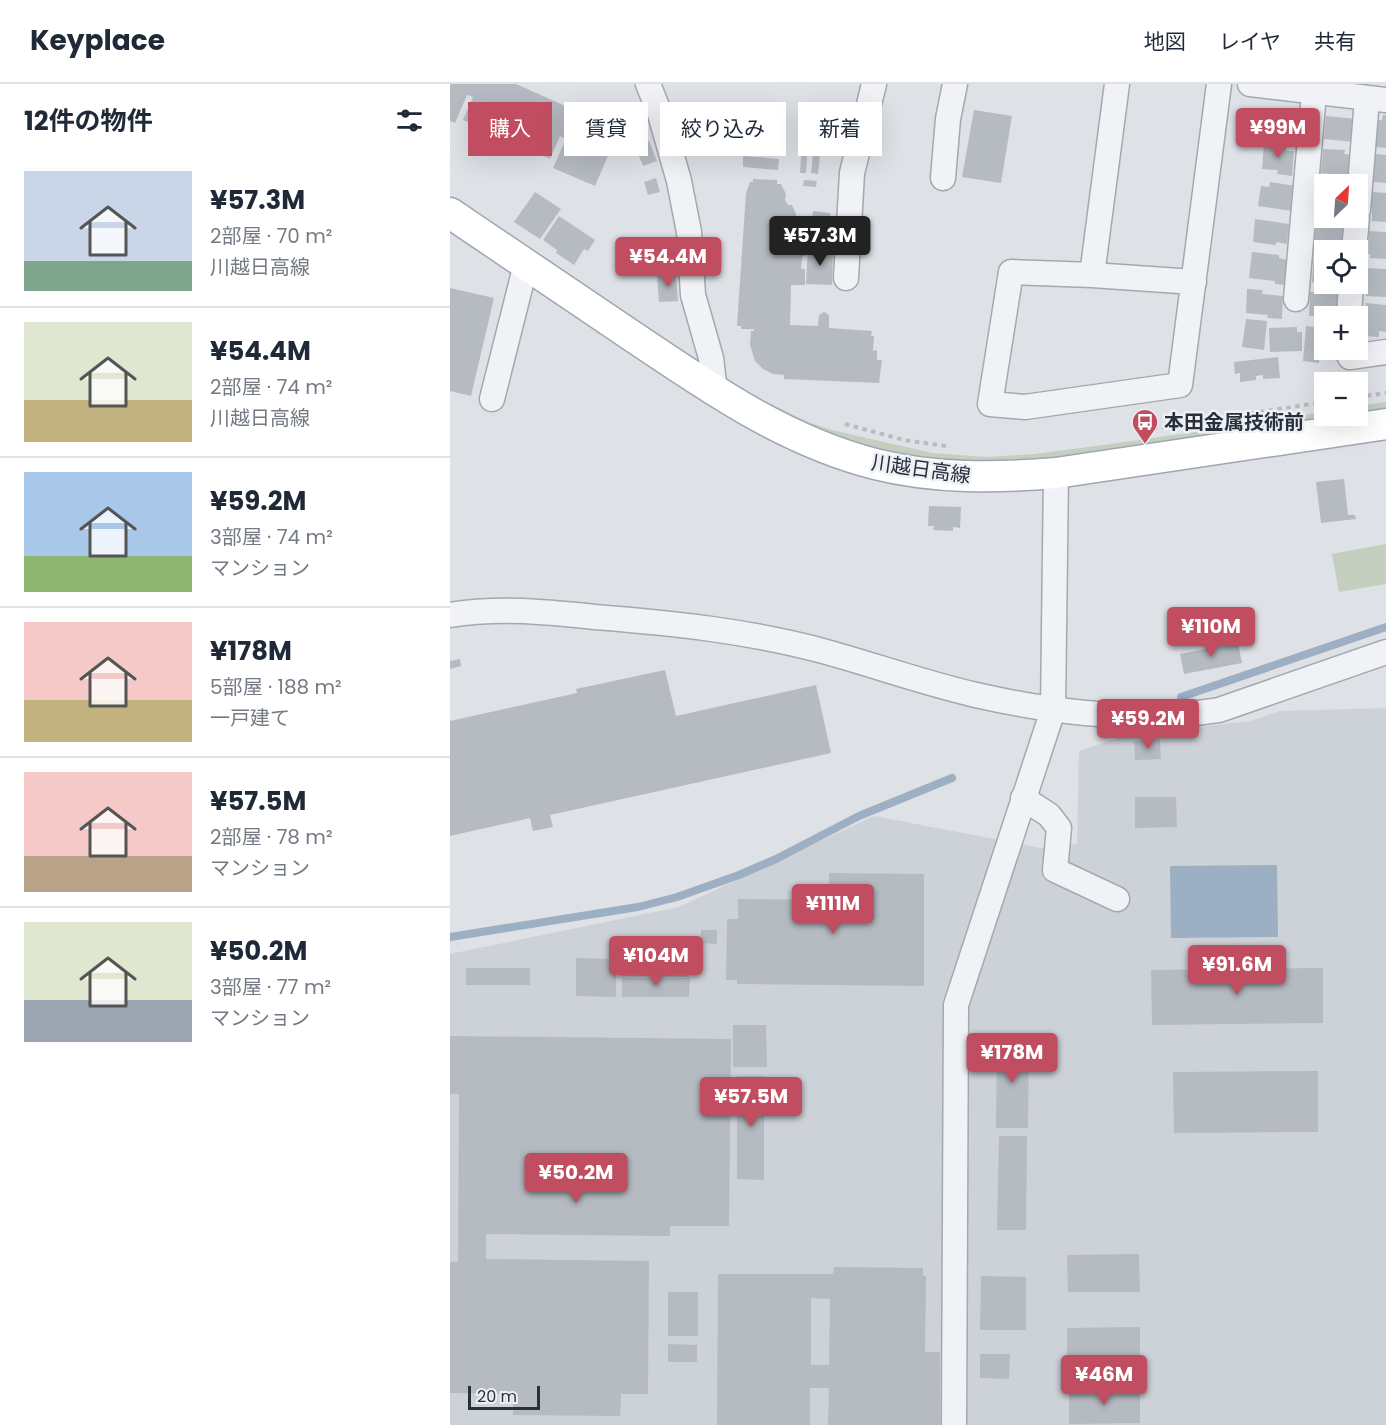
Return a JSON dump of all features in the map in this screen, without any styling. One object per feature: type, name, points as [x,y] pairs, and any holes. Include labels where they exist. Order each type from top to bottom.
[{"type":"main road","name":"川越日高線","points":[[450,213],[715,392],[753,415],[843,455],[875,464],[904,470],[967,476],[997,477],[1056,473],[1386,424]]},
{"type":"street","points":[[648,84],[660,114],[679,181],[689,232],[693,295],[711,358],[715,392]]},
{"type":"street","points":[[846,278],[852,173],[874,84]]},
{"type":"street","points":[[943,178],[948,119],[955,84]]},
{"type":"street","points":[[1092,275],[1117,84]]},
{"type":"street","points":[[1194,282],[1011,272],[990,404],[1025,407],[1180,385],[1194,282],[1219,84]]},
{"type":"street","points":[[1250,84],[1314,93],[1360,95],[1359,174]]},
{"type":"street","points":[[1296,300],[1314,93]]},
{"type":"street","points":[[492,399],[526,264]]},
{"type":"street","points":[[1368,354],[1386,352]]},
{"type":"street","points":[[954,1425],[956,1005],[1053,710],[1056,473]]},
{"type":"street","points":[[450,615],[487,610],[516,610],[674,624],[756,636],[822,651],[975,695],[1053,710],[1112,714],[1191,714],[1219,710],[1386,652]]},
{"type":"street","points":[[1023,798],[1048,815],[1059,828],[1055,870],[1117,899]]},
{"type":"path","points":[[1368,396],[1386,393]]},
{"type":"shaded area","points":[[1386,708],[1386,1425],[450,1425],[450,954],[679,907],[874,816],[1041,848],[1077,844],[1079,751],[1127,735],[1251,721],[1280,711]]},
{"type":"green space","points":[[730,384],[808,422],[832,430],[932,453],[986,457],[1034,454],[1111,444],[1314,413],[1314,423],[1113,452],[993,465],[883,454],[816,432]]},
{"type":"green space","points":[[1386,402],[1386,412],[1368,415],[1368,405]]},
{"type":"green space","points":[[1386,544],[1386,584],[1339,592],[1332,554]]},
{"type":"water","points":[[1277,865],[1278,937],[1171,938],[1170,866]]},
{"type":"building","points":[[450,84],[516,84],[564,105],[564,138],[560,136],[552,154],[552,102],[471,102],[473,97],[467,95],[455,123],[450,121]]},
{"type":"building","points":[[468,108],[468,122],[463,120]]},
{"type":"building","points":[[974,110],[1012,116],[1001,183],[962,177]]},
{"type":"building","points":[[1274,111],[1294,113],[1293,121],[1298,122],[1297,136],[1266,134],[1267,116],[1273,116]]},
{"type":"building","points":[[1383,115],[1386,115],[1386,148],[1374,147],[1376,120],[1382,120]]},
{"type":"building","points":[[1326,116],[1357,119],[1354,142],[1324,139]]},
{"type":"building","points":[[648,141],[657,161],[643,166],[639,156],[648,156]]},
{"type":"building","points":[[564,143],[564,156],[608,156],[595,186],[553,168]]},
{"type":"building","points":[[1264,144],[1287,146],[1286,151],[1294,151],[1292,176],[1277,174],[1278,170],[1262,169]]},
{"type":"building","points":[[1323,149],[1345,150],[1344,154],[1354,155],[1352,174],[1321,173]]},
{"type":"building","points":[[1375,154],[1386,155],[1386,183],[1373,182]]},
{"type":"building","points":[[743,156],[779,159],[778,170],[743,167]]},
{"type":"building","points":[[801,156],[807,156],[806,173],[800,173]]},
{"type":"building","points":[[813,156],[820,156],[818,174],[811,173]]},
{"type":"building","points":[[656,178],[660,192],[648,195],[644,182]]},
{"type":"building","points":[[753,179],[777,180],[777,184],[781,184],[786,194],[785,200],[788,205],[792,205],[796,214],[793,247],[805,248],[807,251],[802,257],[801,269],[805,269],[805,285],[791,285],[790,325],[818,326],[819,315],[824,312],[829,315],[829,328],[872,331],[873,351],[877,350],[877,360],[882,360],[879,383],[784,379],[784,375],[773,374],[763,369],[755,361],[750,345],[751,331],[754,329],[741,329],[741,326],[737,326],[746,193]]},
{"type":"building","points":[[804,180],[817,181],[816,187],[803,186]]},
{"type":"building","points":[[1270,182],[1296,186],[1292,211],[1258,206],[1261,186],[1269,187]]},
{"type":"building","points":[[535,192],[561,209],[540,239],[514,222]]},
{"type":"building","points":[[1372,192],[1386,193],[1386,222],[1372,221]]},
{"type":"building","points":[[813,211],[830,213],[830,220],[836,220],[834,244],[806,241],[808,218],[812,219]]},
{"type":"building","points":[[559,216],[595,240],[588,251],[584,249],[574,265],[556,253],[557,250],[543,240]]},
{"type":"building","points":[[1255,219],[1289,224],[1287,244],[1253,242]]},
{"type":"building","points":[[1316,228],[1348,228],[1346,240],[1314,240]]},
{"type":"building","points":[[1369,231],[1386,232],[1386,259],[1370,258],[1368,254]]},
{"type":"building","points":[[808,248],[833,249],[832,285],[806,284]]},
{"type":"building","points":[[1252,252],[1279,255],[1279,258],[1288,260],[1286,285],[1275,284],[1275,281],[1249,278]]},
{"type":"building","points":[[1314,255],[1314,282],[1312,282]]},
{"type":"building","points":[[1368,268],[1386,269],[1386,297],[1366,296],[1368,294]]},
{"type":"building","points":[[676,274],[678,301],[659,302],[657,275]]},
{"type":"building","points":[[450,288],[494,298],[471,396],[450,391]]},
{"type":"building","points":[[1247,289],[1263,290],[1262,294],[1283,296],[1282,319],[1246,313]]},
{"type":"building","points":[[1310,292],[1341,294],[1340,306],[1314,306],[1314,316],[1309,316]]},
{"type":"building","points":[[1366,303],[1386,305],[1386,332],[1379,331],[1379,337],[1368,336],[1368,306],[1366,306]]},
{"type":"building","points":[[1246,319],[1267,321],[1264,350],[1242,347]]},
{"type":"building","points":[[1306,326],[1314,327],[1314,360],[1319,360],[1319,363],[1303,361]]},
{"type":"building","points":[[1297,327],[1297,332],[1302,332],[1302,351],[1270,352],[1269,328]]},
{"type":"building","points":[[1278,357],[1280,378],[1263,379],[1263,375],[1256,376],[1256,380],[1240,382],[1240,373],[1235,374],[1234,362]]},
{"type":"building","points":[[1344,479],[1348,515],[1355,515],[1356,519],[1321,523],[1316,482]]},
{"type":"building","points":[[929,506],[961,507],[960,528],[953,527],[953,531],[933,530],[934,526],[928,526]]},
{"type":"building","points":[[1238,643],[1242,663],[1184,674],[1180,654]]},
{"type":"building","points":[[460,659],[461,666],[450,669],[450,661]]},
{"type":"building","points":[[665,670],[676,716],[816,685],[831,753],[550,815],[553,827],[533,831],[530,818],[450,836],[450,721],[577,693],[576,689]]},
{"type":"building","points":[[1160,739],[1161,759],[1135,760],[1134,741]]},
{"type":"building","points":[[1135,797],[1176,797],[1177,827],[1135,828]]},
{"type":"building","points":[[829,873],[924,874],[924,986],[737,984],[737,980],[726,980],[727,919],[738,919],[738,899],[829,900]]},
{"type":"building","points":[[701,930],[717,930],[717,944],[700,943]]},
{"type":"building","points":[[622,936],[688,937],[688,977],[622,976]]},
{"type":"building","points":[[576,958],[616,959],[616,997],[576,996]]},
{"type":"building","points":[[466,968],[530,968],[530,985],[466,985]]},
{"type":"building","points":[[1323,968],[1323,1023],[1152,1025],[1151,970]]},
{"type":"building","points":[[622,978],[690,978],[689,997],[622,997]]},
{"type":"building","points":[[733,1025],[766,1025],[767,1067],[733,1067]]},
{"type":"building","points":[[450,1036],[731,1039],[729,1226],[670,1226],[670,1236],[486,1234],[486,1259],[649,1261],[648,1394],[621,1394],[620,1416],[513,1415],[513,1394],[450,1393],[450,1262],[458,1262],[459,1094],[450,1094]]},
{"type":"building","points":[[997,1039],[1029,1039],[1028,1128],[996,1128]]},
{"type":"building","points":[[1318,1071],[1318,1132],[1174,1133],[1173,1072]]},
{"type":"building","points":[[737,1076],[764,1076],[764,1180],[737,1179]]},
{"type":"building","points":[[999,1136],[1027,1136],[1026,1230],[997,1230]]},
{"type":"building","points":[[1139,1254],[1140,1292],[1068,1292],[1067,1255]]},
{"type":"building","points":[[834,1267],[923,1268],[923,1276],[926,1276],[925,1352],[940,1352],[940,1425],[828,1425],[829,1388],[810,1388],[810,1425],[717,1425],[718,1274],[833,1274]],"holes":[[[811,1298],[830,1299],[829,1365],[811,1365]]]},
{"type":"building","points":[[981,1276],[1026,1277],[1026,1330],[980,1330]]},
{"type":"building","points":[[668,1292],[698,1292],[698,1336],[668,1336]]},
{"type":"building","points":[[1140,1327],[1140,1366],[1067,1367],[1067,1328]]},
{"type":"building","points":[[668,1344],[697,1345],[697,1362],[668,1362]]},
{"type":"building","points":[[980,1354],[1010,1354],[1009,1379],[980,1378]]},
{"type":"building","points":[[1069,1389],[1140,1389],[1140,1423],[1069,1424]]},
{"type":"waterway","points":[[1181,697],[1386,627]]},
{"type":"waterway","points":[[450,937],[638,907],[677,897],[776,859],[859,816],[952,778]]},
{"type":"place","name":"本田金属技術前","points":[[1145,445]]}]
